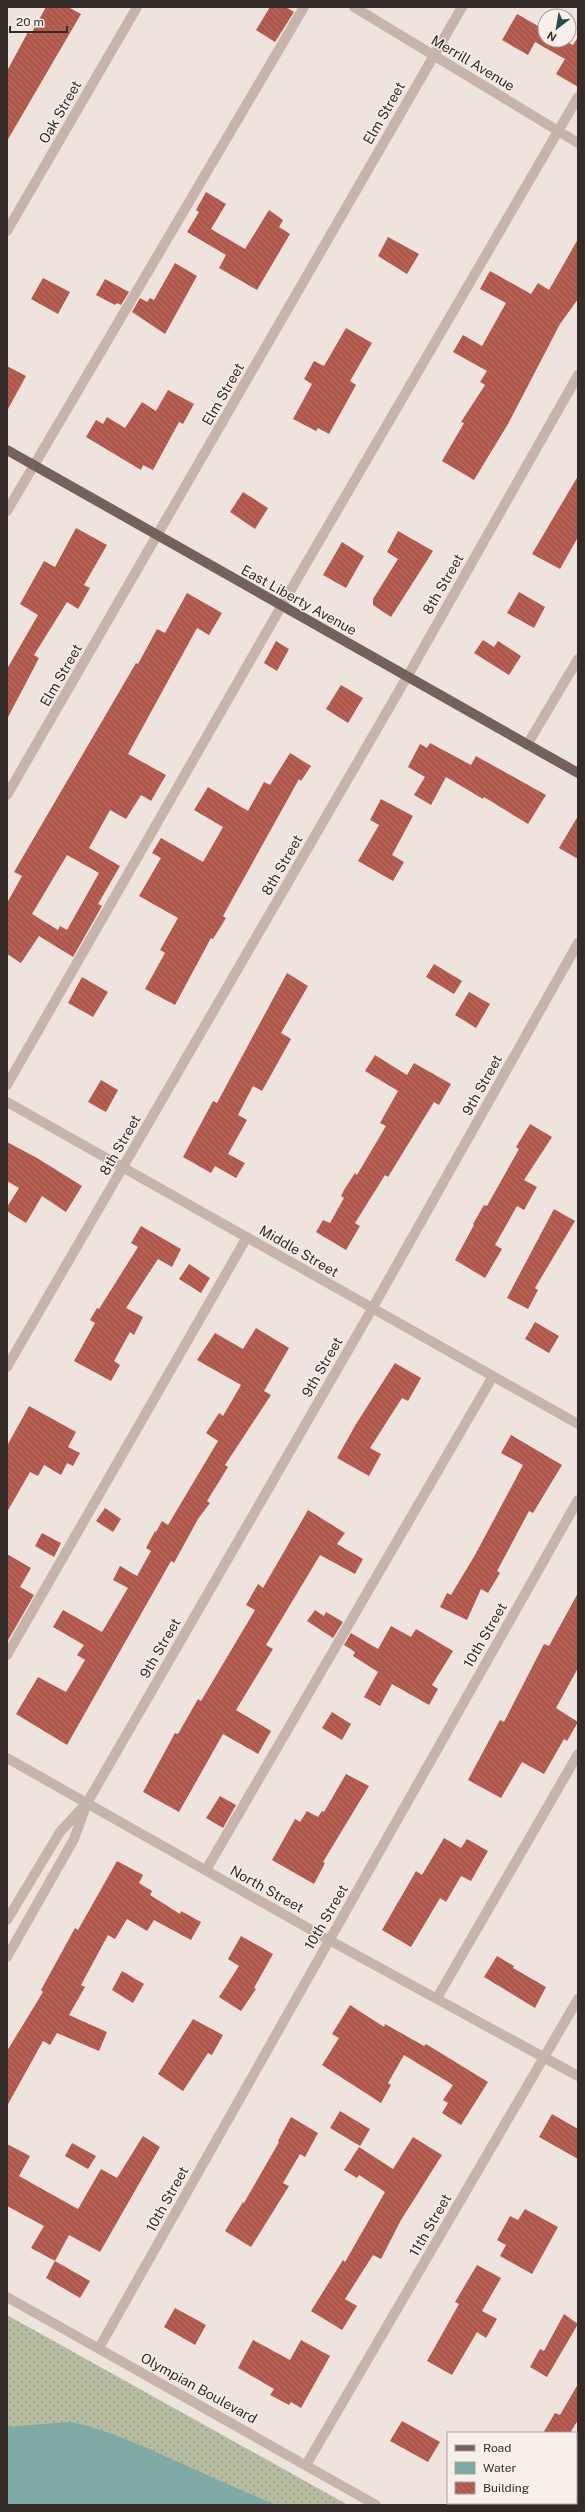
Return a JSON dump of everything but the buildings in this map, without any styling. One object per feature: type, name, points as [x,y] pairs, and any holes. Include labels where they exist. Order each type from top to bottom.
[{"type":"main road","name":"East Liberty Avenue","points":[[7,450],[578,774]]},
{"type":"street","name":"Oak Street","points":[[7,231],[137,7]]},
{"type":"street","points":[[7,511],[304,7]]},
{"type":"street","name":"Merrill Avenue","points":[[354,7],[578,143]]},
{"type":"street","name":"Elm Street","points":[[7,795],[462,7]]},
{"type":"street","points":[[7,1085],[282,605],[578,96]]},
{"type":"street","name":"8th Street","points":[[7,1367],[407,677],[578,374]]},
{"type":"street","points":[[527,745],[578,659]]},
{"type":"street","name":"9th Street","points":[[7,1958],[74,1839],[87,1803],[372,1309],[578,943]]},
{"type":"street","name":"Middle Street","points":[[7,1102],[578,1424]]},
{"type":"street","points":[[7,1655],[247,1237]]},
{"type":"street","points":[[206,1870],[493,1376]]},
{"type":"street","name":"10th Street","points":[[99,2348],[328,1940],[578,1500]]},
{"type":"street","points":[[437,1998],[578,1754]]},
{"type":"street","name":"North Street","points":[[7,1758],[328,1940],[544,2056],[578,2076]]},
{"type":"street","name":"9th Street","points":[[7,1920],[60,1832],[87,1803]]},
{"type":"street","name":"11th Street","points":[[306,2465],[578,1999]]},
{"type":"street","name":"Olympian Boulevard","points":[[7,2297],[376,2505]]},
{"type":"green space","points":[[7,2315],[348,2505],[7,2505]]},
{"type":"water","points":[[69,2422],[97,2429],[124,2439],[277,2505],[7,2505],[7,2427]]}]
